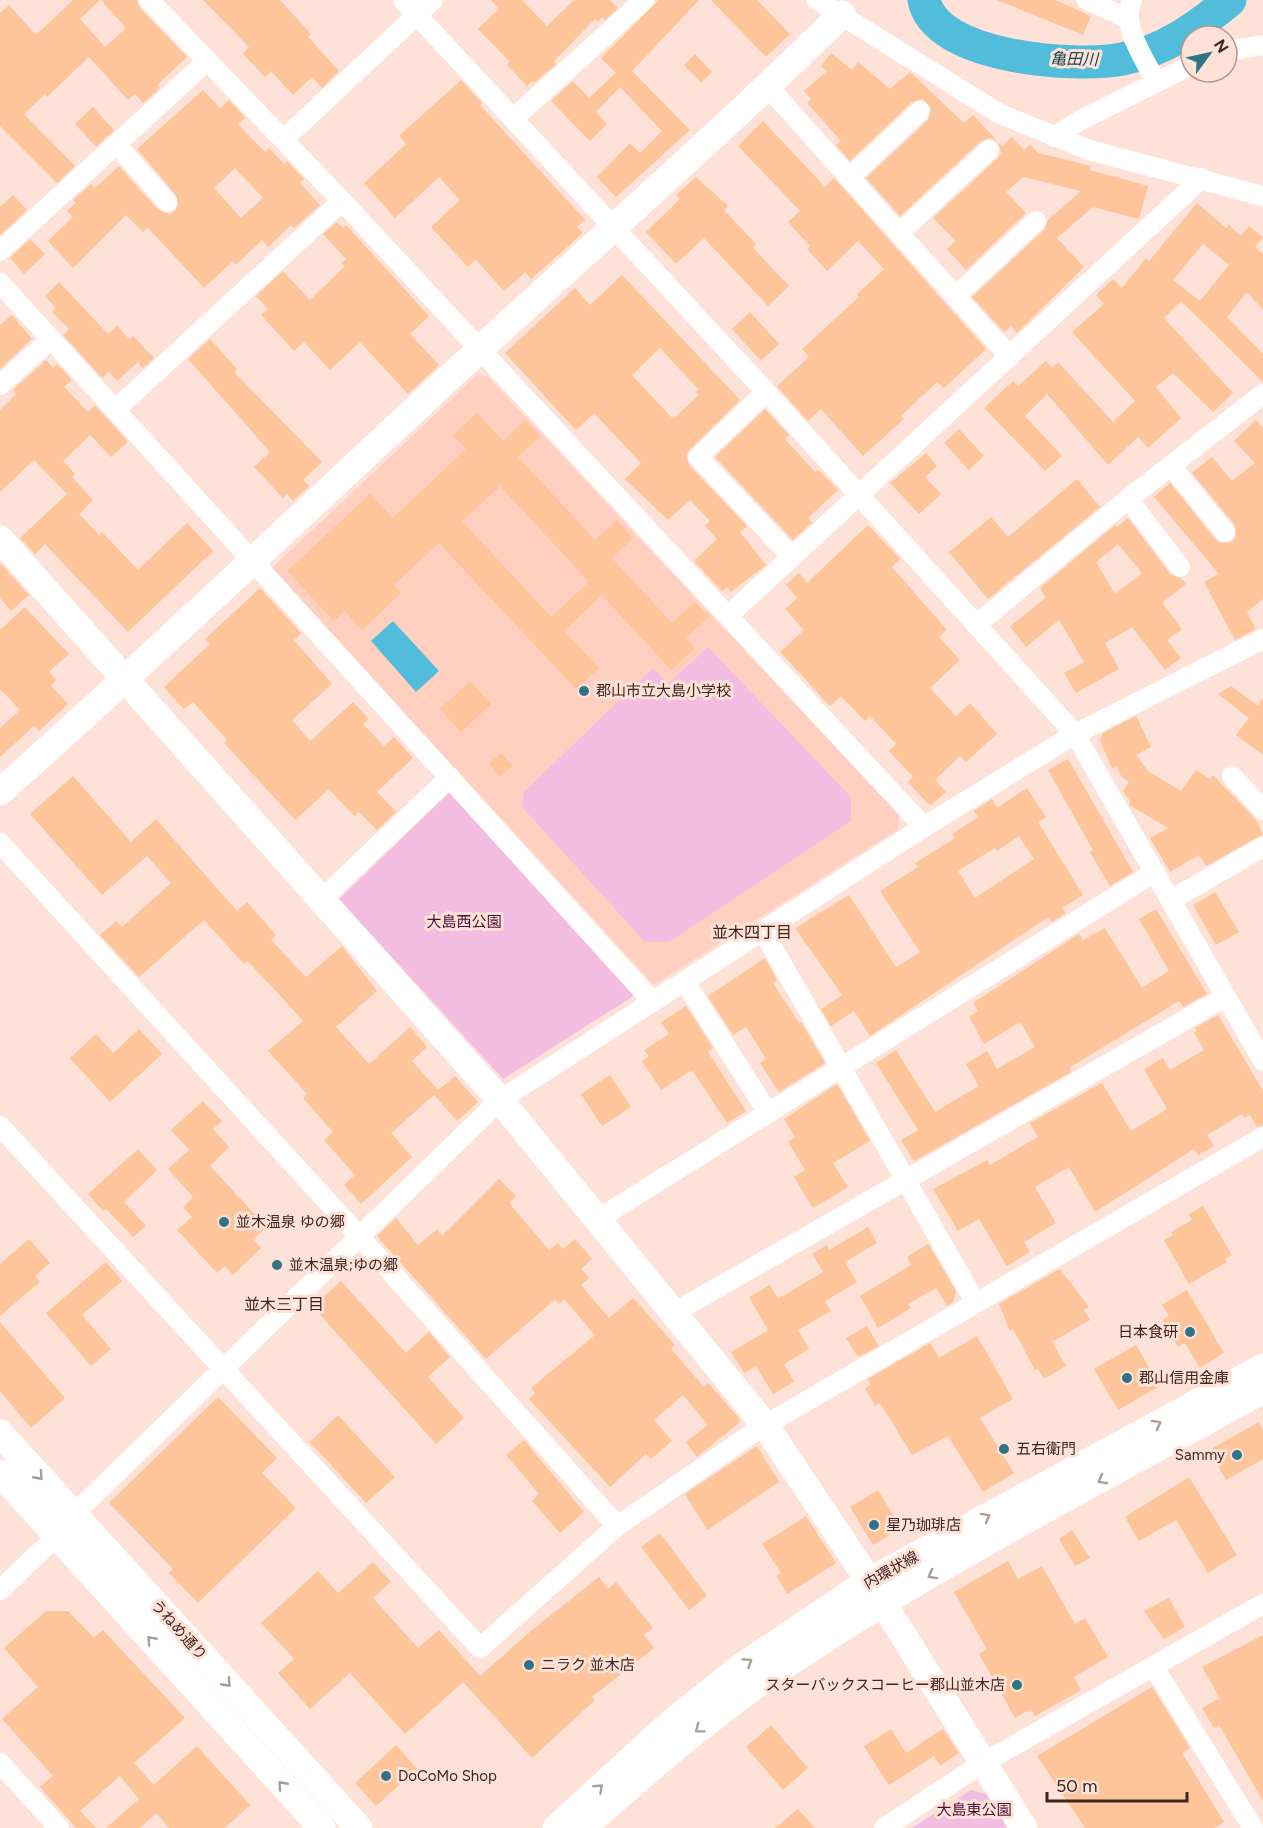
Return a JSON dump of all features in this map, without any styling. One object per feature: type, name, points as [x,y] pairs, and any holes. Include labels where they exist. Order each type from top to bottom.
[{"type":"street","points":[[149,0],[284,139],[924,827]]},
{"type":"street","points":[[403,0],[766,392],[1075,734],[1263,1061]]},
{"type":"street","points":[[284,139],[433,0]]},
{"type":"street","points":[[513,119],[644,0]]},
{"type":"street","points":[[817,0],[1000,114],[1089,150],[1202,178],[1263,196]]},
{"type":"street","points":[[1087,0],[1131,16],[1156,82]]},
{"type":"street","points":[[0,792],[125,681],[479,350],[768,87],[842,14]]},
{"type":"street","points":[[1239,49],[1263,45]]},
{"type":"street","points":[[0,251],[208,60]]},
{"type":"street","points":[[1054,137],[1079,121],[1179,71]]},
{"type":"street","points":[[768,87],[1010,357]]},
{"type":"street","points":[[850,177],[920,111]]},
{"type":"street","points":[[116,144],[167,202]]},
{"type":"street","points":[[899,233],[989,150]]},
{"type":"street","points":[[728,616],[1202,178]]},
{"type":"street","points":[[115,410],[342,201]]},
{"type":"street","points":[[956,296],[1036,220]]},
{"type":"street","points":[[0,283],[653,1002]]},
{"type":"street","points":[[0,385],[51,339]]},
{"type":"street","points":[[766,392],[698,457],[792,557]]},
{"type":"street","points":[[976,625],[1128,499],[1263,394]]},
{"type":"street","points":[[1171,466],[1225,532]]},
{"type":"street","points":[[1128,499],[1180,567]]},
{"type":"street","points":[[0,539],[500,1100],[765,1425],[875,1592],[1024,1828]]},
{"type":"street","points":[[0,1590],[57,1536],[74,1514],[500,1100],[924,827],[1075,734],[1263,639]]},
{"type":"street","points":[[1232,776],[1263,810]]},
{"type":"street","points":[[321,900],[450,777]]},
{"type":"street","points":[[0,843],[359,1236],[617,1526]]},
{"type":"street","points":[[1171,900],[1263,847]]},
{"type":"street","points":[[598,1219],[1155,872]]},
{"type":"street","points":[[763,931],[976,1303]]},
{"type":"street","points":[[685,982],[768,1113]]},
{"type":"street","points":[[675,1312],[1225,997]]},
{"type":"street","points":[[0,1126],[480,1648],[617,1526],[765,1425],[1263,1137]]},
{"type":"street","name":"内環状線","points":[[556,1828],[673,1721],[741,1667],[1263,1367]]},
{"type":"street","name":"内環状線","points":[[583,1828],[684,1741],[875,1592],[1263,1390]]},
{"type":"street","name":"うねめ通り","points":[[0,1433],[358,1828]]},
{"type":"street","name":"うねめ通り","points":[[0,1473],[322,1828]]},
{"type":"street","points":[[884,1828],[983,1763],[1263,1604]]},
{"type":"street","points":[[1154,1667],[1253,1828]]},
{"type":"street","points":[[0,1763],[58,1828]]},
{"type":"shaded area","name":"郡山市立大島小学校","points":[[476,376],[487,376],[899,815],[898,829],[654,985],[272,568]]},
{"type":"green space","points":[[708,647],[851,797],[851,821],[669,942],[645,942],[522,807],[524,792],[653,668],[668,684]]},
{"type":"green space","name":"大島西公園","points":[[451,791],[635,995],[503,1079],[339,899]]},
{"type":"green space","name":"大島東公園","points":[[971,1790],[986,1794],[1007,1828],[912,1828]]},
{"type":"water","points":[[393,621],[439,671],[416,692],[371,641]]},
{"type":"building","points":[[73,0],[100,0],[80,19],[105,47],[126,28],[101,0],[137,0],[140,8],[187,57],[157,85],[160,88],[143,103],[135,94],[128,100],[89,57],[47,97],[45,94],[24,114],[75,166],[57,183],[0,126],[0,13],[9,5],[36,35]]},
{"type":"building","points":[[203,0],[280,0],[311,34],[308,37],[339,71],[322,88],[312,77],[293,95],[271,71],[265,77],[243,54],[249,47]]},
{"type":"building","points":[[491,0],[522,0],[547,26],[574,0],[610,0],[618,8],[605,20],[602,17],[598,22],[595,19],[554,61],[556,64],[534,83],[532,81],[527,86],[507,65],[510,62],[478,29],[499,9]]},
{"type":"building","points":[[659,0],[699,0],[632,71],[690,130],[616,197],[597,177],[630,143],[640,153],[662,131],[620,87],[596,112],[607,124],[590,141],[551,101],[573,81],[589,98],[616,73],[601,58]]},
{"type":"building","points":[[711,0],[757,0],[790,34],[766,57]]},
{"type":"building","points":[[997,0],[1055,0],[1091,16],[1083,35]]},
{"type":"building","points":[[831,53],[852,70],[858,62],[890,89],[910,72],[964,123],[973,115],[1002,146],[1012,137],[1024,150],[1030,144],[1038,153],[1091,166],[1090,170],[1148,186],[1139,219],[1093,207],[1057,238],[1084,267],[1017,333],[1011,326],[1004,332],[972,297],[1044,230],[1048,220],[1081,191],[1023,177],[1006,192],[1026,213],[966,270],[947,249],[956,241],[933,218],[997,159],[1001,153],[998,142],[992,138],[981,141],[900,216],[866,178],[928,120],[931,108],[923,99],[912,102],[850,161],[836,145],[841,141],[807,103],[811,99],[804,91],[827,71],[821,66]]},
{"type":"building","points":[[695,54],[712,72],[701,83],[684,65]]},
{"type":"building","points":[[461,80],[482,103],[480,105],[585,220],[577,227],[583,233],[531,279],[525,272],[504,291],[476,260],[468,267],[431,227],[460,200],[439,177],[395,218],[364,183],[406,144],[399,136]]},
{"type":"building","points":[[203,90],[220,108],[229,100],[245,118],[238,124],[265,152],[269,148],[284,164],[287,161],[304,179],[300,183],[320,205],[294,228],[291,225],[268,247],[262,240],[236,265],[233,261],[204,288],[148,228],[143,232],[126,215],[73,268],[48,241],[73,217],[67,211],[76,203],[73,200],[91,184],[95,188],[119,166],[158,210],[169,214],[175,211],[178,205],[176,195],[137,149]],"holes":[[[235,168],[263,198],[241,218],[214,188]]]},
{"type":"building","points":[[93,107],[114,130],[96,147],[75,124]]},
{"type":"building","points":[[763,121],[825,187],[834,178],[986,349],[944,388],[937,382],[901,416],[904,419],[863,456],[821,409],[808,421],[777,386],[809,357],[802,349],[859,297],[857,294],[884,269],[858,241],[827,271],[807,249],[810,246],[788,222],[800,211],[738,146]]},
{"type":"building","points":[[696,177],[728,206],[724,210],[756,244],[753,248],[789,286],[768,306],[704,238],[676,264],[646,232],[680,199],[676,195]]},
{"type":"building","points":[[13,195],[27,210],[0,235],[0,207]]},
{"type":"building","points":[[1197,203],[1226,228],[1229,225],[1241,236],[1249,226],[1263,237],[1255,247],[1263,254],[1263,310],[1247,292],[1227,317],[1263,354],[1263,382],[1181,301],[1164,318],[1233,393],[1213,412],[1173,373],[1156,387],[1181,418],[1148,448],[1138,437],[1108,465],[1047,394],[1025,416],[1062,456],[1045,471],[984,408],[1013,381],[1018,386],[1046,361],[1052,368],[1058,362],[1113,422],[1135,401],[1072,332],[1104,304],[1096,295],[1113,279],[1122,288],[1146,258],[1149,261]],"holes":[[[1203,244],[1229,265],[1200,301],[1173,280]]]},
{"type":"building","points":[[337,222],[343,228],[346,225],[429,316],[410,334],[439,365],[408,394],[360,342],[330,370],[304,342],[294,351],[261,315],[268,309],[256,296],[283,271],[310,300],[345,266],[341,263],[346,259],[323,234]]},
{"type":"building","points":[[30,239],[45,254],[24,274],[10,258]]},
{"type":"building","points":[[622,275],[740,400],[686,454],[689,465],[747,526],[740,532],[766,565],[731,592],[727,587],[722,591],[694,561],[717,539],[705,526],[710,521],[690,500],[668,520],[625,479],[641,463],[594,413],[576,430],[505,353],[575,288],[590,305]],"holes":[[[660,348],[699,390],[696,392],[699,395],[673,419],[632,375]]]},
{"type":"building","points":[[59,282],[108,334],[117,326],[129,339],[133,336],[154,358],[143,368],[138,362],[117,381],[109,372],[102,378],[63,335],[69,329],[52,312],[56,308],[45,296]]},
{"type":"building","points":[[750,312],[779,344],[761,361],[732,329]]},
{"type":"building","points":[[12,315],[32,339],[0,369],[0,325]]},
{"type":"building","points":[[210,339],[237,369],[234,372],[322,462],[303,480],[309,486],[293,501],[287,494],[283,498],[254,467],[270,452],[188,359]]},
{"type":"building","points":[[46,360],[53,368],[57,364],[72,380],[64,387],[88,412],[95,405],[128,442],[111,457],[90,435],[63,461],[75,474],[72,477],[93,500],[79,514],[99,535],[102,532],[138,570],[187,523],[213,551],[128,632],[45,544],[35,554],[20,538],[67,494],[34,460],[0,492],[0,410],[16,394],[13,390]]},
{"type":"building","points":[[765,409],[789,435],[785,439],[815,472],[818,470],[838,490],[808,518],[812,522],[793,540],[715,457]]},
{"type":"building","points":[[477,413],[503,441],[525,420],[540,436],[518,457],[595,540],[617,520],[633,538],[612,558],[672,623],[695,602],[709,617],[686,638],[695,648],[671,670],[602,595],[564,631],[599,668],[576,689],[439,543],[394,585],[401,593],[362,630],[345,611],[334,621],[287,571],[370,494],[393,518],[466,449],[453,435]],"holes":[[[500,486],[589,582],[551,617],[462,521]]]},
{"type":"building","points":[[1256,420],[1263,428],[1263,599],[1247,612],[1256,629],[1235,640],[1204,582],[1219,574],[1154,497],[1170,483],[1216,540],[1221,543],[1232,542],[1236,536],[1235,525],[1192,473],[1212,457],[1232,481],[1255,463],[1234,441]]},
{"type":"building","points":[[959,429],[984,456],[969,470],[944,443]]},
{"type":"building","points":[[926,453],[937,466],[925,477],[941,494],[919,514],[890,483]]},
{"type":"building","points":[[1077,479],[1100,507],[988,599],[949,552],[991,517],[1008,537]]},
{"type":"building","points":[[1128,518],[1170,574],[1182,579],[1186,584],[1162,603],[1182,629],[1167,640],[1181,658],[1165,670],[1132,627],[1105,643],[1119,669],[1076,693],[1064,673],[1084,662],[1059,620],[1026,647],[1010,626],[1046,598],[1040,588],[1115,525],[1117,527]],"holes":[[[1118,544],[1142,573],[1115,594],[1096,562]]]},
{"type":"building","points":[[868,525],[900,559],[892,567],[947,630],[939,637],[960,660],[930,688],[956,716],[970,703],[997,734],[966,762],[960,756],[935,780],[946,792],[930,806],[908,782],[913,777],[889,751],[896,744],[870,716],[865,721],[841,696],[830,706],[780,652],[804,630],[785,609],[797,598],[786,585],[799,573],[807,583]]},
{"type":"building","points":[[0,563],[29,595],[11,611],[0,598]]},
{"type":"building","points":[[260,588],[301,633],[294,640],[332,684],[292,720],[310,741],[353,702],[369,719],[363,724],[384,746],[394,737],[413,758],[377,792],[396,812],[377,830],[359,812],[354,816],[329,789],[295,820],[224,743],[227,740],[193,702],[184,709],[164,687],[210,644],[205,639]]},
{"type":"building","points":[[25,607],[69,654],[49,672],[56,680],[51,686],[68,704],[39,731],[34,726],[0,757],[0,728],[20,710],[0,689],[0,630]]},
{"type":"building","points":[[470,681],[491,704],[461,732],[440,709]]},
{"type":"building","points":[[1231,686],[1258,706],[1263,698],[1263,755],[1236,735],[1249,718],[1218,694]]},
{"type":"building","points":[[1136,716],[1151,747],[1136,755],[1148,771],[1181,791],[1196,770],[1210,779],[1213,775],[1256,820],[1263,834],[1206,866],[1199,855],[1170,872],[1150,838],[1168,828],[1129,805],[1130,801],[1123,791],[1129,782],[1121,776],[1117,767],[1112,768],[1100,741],[1103,733]]},
{"type":"building","points":[[501,753],[513,766],[500,777],[489,764]]},
{"type":"building","points":[[1068,759],[1133,872],[1110,886],[1090,852],[1093,850],[1048,770]]},
{"type":"building","points":[[73,776],[131,842],[156,819],[237,911],[247,902],[276,935],[271,940],[306,977],[342,946],[377,991],[336,1027],[369,1064],[410,1027],[427,1047],[412,1061],[438,1090],[455,1076],[478,1102],[457,1121],[434,1095],[391,1133],[412,1157],[361,1204],[344,1185],[355,1175],[324,1140],[333,1132],[303,1098],[307,1094],[268,1051],[303,1021],[247,961],[244,964],[204,920],[139,977],[100,935],[116,921],[122,927],[171,883],[147,856],[102,895],[30,814]]},
{"type":"building","points":[[1027,788],[1046,817],[1038,822],[1083,895],[1062,908],[1066,913],[1052,922],[1048,917],[870,1036],[854,1011],[831,1026],[821,1009],[842,995],[795,928],[849,895],[896,967],[920,952],[880,891],[918,867],[915,863],[955,838],[952,834],[978,817],[974,811],[992,799],[997,808]],"holes":[[[1019,836],[1034,859],[975,898],[958,871],[995,848],[997,851]]]},
{"type":"building","points":[[1215,892],[1239,932],[1216,945],[1193,905]]},
{"type":"building","points":[[1156,909],[1207,994],[1183,1007],[1179,1001],[1069,1068],[1071,1072],[914,1161],[901,1140],[918,1130],[876,1063],[896,1050],[935,1112],[979,1086],[966,1064],[987,1051],[997,1069],[1035,1047],[1020,1022],[984,1044],[969,1017],[978,1011],[973,1003],[1079,934],[1083,940],[1105,928],[1142,988],[1169,971],[1139,919]]},
{"type":"building","points":[[765,958],[777,980],[773,983],[799,1023],[801,1022],[825,1063],[779,1092],[760,1063],[766,1059],[746,1027],[733,1035],[708,996]]},
{"type":"building","points":[[686,1006],[713,1048],[708,1052],[746,1111],[727,1123],[692,1070],[661,1090],[642,1061],[649,1056],[644,1050],[669,1034],[661,1022]]},
{"type":"building","points":[[1218,1015],[1263,1091],[1263,1125],[1257,1127],[1250,1115],[1244,1118],[1242,1114],[1207,1135],[1214,1146],[1198,1155],[1194,1149],[1095,1212],[1069,1167],[1035,1187],[1056,1223],[1024,1242],[1030,1252],[1007,1266],[979,1219],[958,1231],[933,1189],[987,1160],[990,1165],[1038,1137],[1030,1123],[1102,1083],[1131,1131],[1167,1109],[1144,1069],[1163,1058],[1170,1070],[1204,1050],[1194,1032],[1197,1031],[1195,1028]]},
{"type":"building","points":[[139,1029],[162,1054],[110,1102],[70,1058],[96,1034],[113,1053]]},
{"type":"building","points":[[610,1075],[631,1107],[602,1126],[581,1094]]},
{"type":"building","points":[[837,1084],[870,1141],[833,1163],[848,1187],[813,1208],[794,1177],[805,1170],[788,1142],[795,1137],[784,1119]]},
{"type":"building","name":"並木温泉 ゆの郷","points":[[203,1101],[222,1121],[213,1129],[229,1147],[210,1166],[267,1227],[253,1239],[261,1248],[233,1275],[225,1266],[217,1273],[177,1230],[192,1217],[183,1207],[193,1197],[168,1169],[189,1150],[171,1130]]},
{"type":"building","points":[[138,1149],[157,1170],[124,1202],[146,1226],[133,1237],[106,1209],[103,1211],[88,1194]]},
{"type":"building","points":[[499,1179],[516,1196],[509,1203],[549,1250],[558,1243],[563,1249],[575,1239],[592,1259],[581,1269],[589,1278],[581,1285],[609,1318],[633,1298],[675,1345],[671,1349],[704,1387],[708,1383],[740,1422],[697,1457],[686,1442],[708,1425],[683,1395],[654,1420],[672,1441],[651,1459],[646,1454],[610,1487],[529,1399],[535,1393],[531,1388],[595,1335],[564,1299],[559,1304],[555,1300],[486,1359],[377,1236],[396,1218],[418,1245],[437,1229],[442,1236]]},
{"type":"building","points":[[1203,1206],[1232,1255],[1225,1259],[1227,1262],[1189,1284],[1164,1240],[1173,1235],[1171,1232],[1192,1220],[1189,1214]]},
{"type":"building","points":[[868,1227],[877,1243],[845,1262],[857,1282],[825,1301],[831,1311],[798,1330],[809,1349],[784,1364],[794,1382],[773,1394],[756,1366],[744,1373],[731,1352],[768,1330],[749,1297],[770,1285],[778,1299],[823,1272],[812,1254],[827,1245],[829,1250]]},
{"type":"building","points":[[29,1239],[50,1263],[35,1276],[40,1282],[0,1316],[0,1264]]},
{"type":"building","points":[[928,1244],[956,1291],[953,1302],[947,1306],[936,1288],[908,1304],[911,1308],[878,1328],[860,1296],[911,1265],[907,1257]]},
{"type":"building","points":[[106,1262],[122,1281],[82,1315],[111,1349],[91,1366],[46,1313]]},
{"type":"building","points":[[1060,1269],[1089,1307],[1084,1310],[1090,1320],[1052,1342],[1066,1366],[1044,1379],[1038,1369],[1035,1370],[1013,1329],[1010,1331],[999,1304]]},
{"type":"building","points":[[341,1281],[406,1353],[429,1332],[450,1357],[428,1377],[464,1418],[436,1444],[313,1307]]},
{"type":"building","name":"日本食研","points":[[1187,1290],[1224,1353],[1200,1368],[1185,1343],[1178,1347],[1163,1320],[1169,1316],[1162,1305]]},
{"type":"building","points":[[0,1322],[65,1398],[31,1428],[0,1391]]},
{"type":"building","points":[[867,1326],[879,1346],[858,1357],[846,1338]]},
{"type":"building","points":[[977,1336],[1013,1399],[980,1418],[1014,1473],[983,1492],[948,1436],[912,1455],[880,1403],[875,1406],[865,1388],[871,1385],[868,1379],[930,1343],[939,1358]]},
{"type":"building","points":[[1136,1345],[1160,1386],[1118,1410],[1094,1369]]},
{"type":"building","points":[[218,1397],[277,1458],[262,1473],[296,1508],[198,1603],[169,1573],[173,1569],[109,1503]]},
{"type":"building","points":[[338,1415],[395,1477],[366,1503],[310,1442]]},
{"type":"building","name":"Sammy","points":[[1259,1422],[1263,1430],[1263,1459],[1226,1480],[1209,1450]]},
{"type":"building","points":[[524,1440],[584,1512],[560,1533],[532,1501],[539,1494],[506,1455]]},
{"type":"building","points":[[757,1446],[779,1482],[707,1530],[685,1494]]},
{"type":"building","points":[[1189,1477],[1237,1555],[1208,1573],[1176,1520],[1139,1541],[1125,1517]]},
{"type":"building","points":[[878,1490],[901,1528],[873,1545],[850,1507]]},
{"type":"building","points":[[806,1516],[836,1563],[787,1594],[776,1576],[781,1573],[762,1544]]},
{"type":"building","points":[[1072,1530],[1090,1558],[1075,1566],[1059,1539]]},
{"type":"building","points":[[660,1533],[707,1596],[689,1610],[641,1547]]},
{"type":"building","points":[[1008,1561],[1018,1579],[1042,1566],[1075,1624],[1085,1618],[1108,1657],[1074,1677],[1081,1690],[1035,1716],[1031,1709],[1015,1718],[979,1654],[987,1649],[954,1592]]},
{"type":"building","name":"ニラク 並木店","points":[[373,1562],[391,1582],[373,1598],[418,1648],[439,1630],[480,1676],[532,1630],[599,1577],[608,1589],[616,1582],[653,1628],[644,1635],[654,1648],[592,1697],[595,1700],[532,1758],[463,1682],[405,1734],[350,1673],[310,1709],[278,1673],[294,1659],[261,1623],[318,1571],[338,1593]]},
{"type":"building","points":[[1169,1598],[1185,1627],[1164,1639],[1144,1611]]},
{"type":"building","points":[[46,1611],[68,1611],[94,1638],[103,1630],[185,1718],[134,1763],[154,1785],[197,1746],[250,1805],[225,1828],[169,1828],[156,1813],[140,1828],[106,1828],[139,1799],[120,1776],[80,1811],[96,1828],[76,1828],[40,1787],[53,1776],[2,1719],[38,1687],[4,1648]]},
{"type":"building","points":[[1263,1635],[1263,1801],[1219,1725],[1214,1728],[1202,1708],[1220,1698],[1202,1667]]},
{"type":"building","points":[[1152,1687],[1190,1748],[1182,1753],[1224,1822],[1215,1828],[1085,1828],[1037,1756]]},
{"type":"building","points":[[771,1725],[808,1768],[783,1790],[746,1747]]},
{"type":"building","points":[[891,1729],[906,1753],[943,1729],[959,1753],[940,1766],[934,1756],[889,1785],[864,1746]]},
{"type":"building","name":"DoCoMo Shop","points":[[396,1745],[417,1769],[376,1806],[355,1783]]},
{"type":"building","points":[[798,1809],[815,1828],[775,1828]]},
{"type":"waterway","name":"亀田川","points":[[924,0],[934,20],[953,35],[979,47],[1010,55],[1073,62],[1137,56],[1180,37],[1230,0]]},
{"type":"place","name":"郡山市立大島小学校","points":[[584,691]]},
{"type":"place","name":"並木温泉 ゆの郷","points":[[224,1222]]},
{"type":"place","name":"並木温泉;ゆの郷","points":[[277,1265]]},
{"type":"place","name":"日本食研","points":[[1190,1332]]},
{"type":"place","name":"郡山信用金庫","points":[[1127,1378]]},
{"type":"place","name":"五右衛門","points":[[1004,1449]]},
{"type":"place","name":"Sammy","points":[[1237,1455]]},
{"type":"place","name":"星乃珈琲店","points":[[874,1525]]},
{"type":"place","name":"ニラク 並木店","points":[[529,1665]]},
{"type":"place","name":"スターバックスコーヒー郡山並木店","points":[[1017,1685]]},
{"type":"place","name":"DoCoMo Shop","points":[[386,1776]]},
{"type":"district","name":"並木四丁目","points":[[752,932]]},
{"type":"district","name":"並木三丁目","points":[[284,1304]]}]
